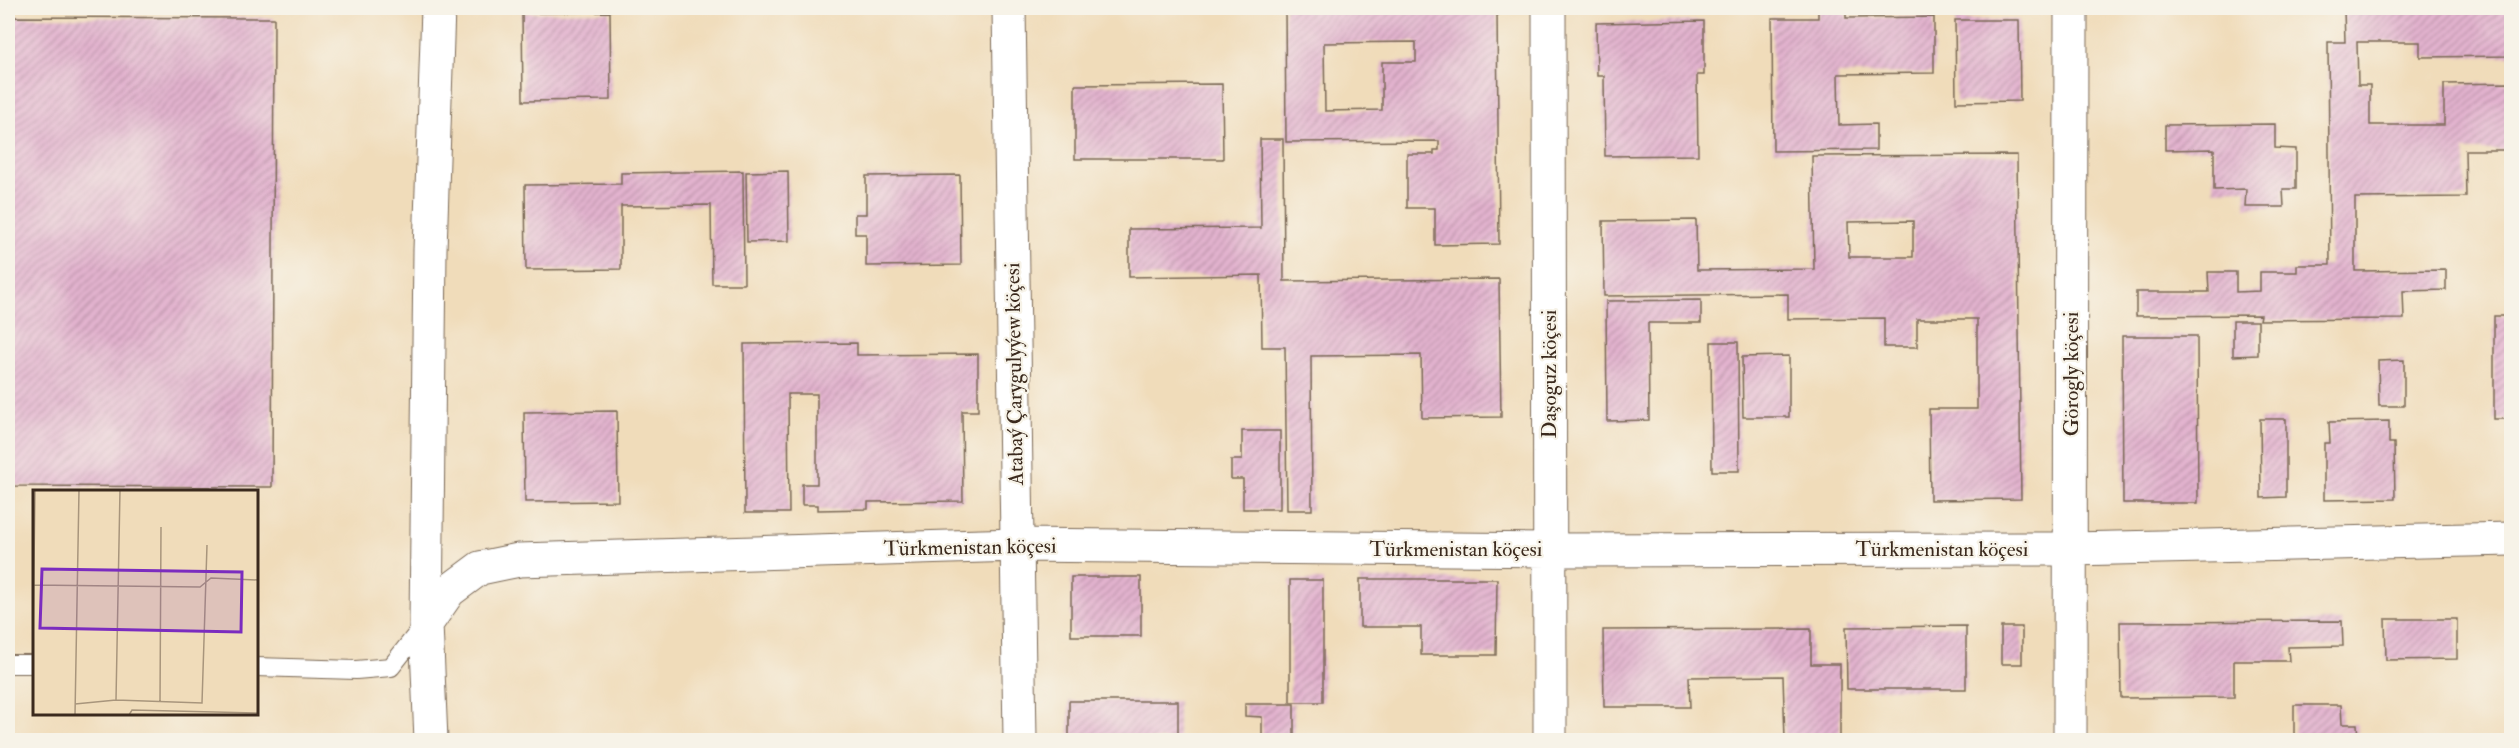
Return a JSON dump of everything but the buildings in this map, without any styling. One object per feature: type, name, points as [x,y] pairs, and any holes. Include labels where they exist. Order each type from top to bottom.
[{"type":"street","points":[[431,741],[426,624],[430,250],[438,8]]},
{"type":"street","name":"Atabaý Çarygulyýew köçesi","points":[[1009,8],[1020,741]]},
{"type":"street","name":"Daşoguz köçesi","points":[[1549,8],[1550,741]]},
{"type":"street","name":"Görogly köçesi","points":[[2070,741],[2071,8]]},
{"type":"street","name":"Türkmenistan köçesi","points":[[426,624],[449,591],[480,568],[519,560],[1016,545],[1549,550],[2071,549],[2511,539]]},
{"type":"lane","points":[[258,667],[356,670],[391,667],[426,624]]},
{"type":"lane","points":[[8,663],[33,664]]}]
